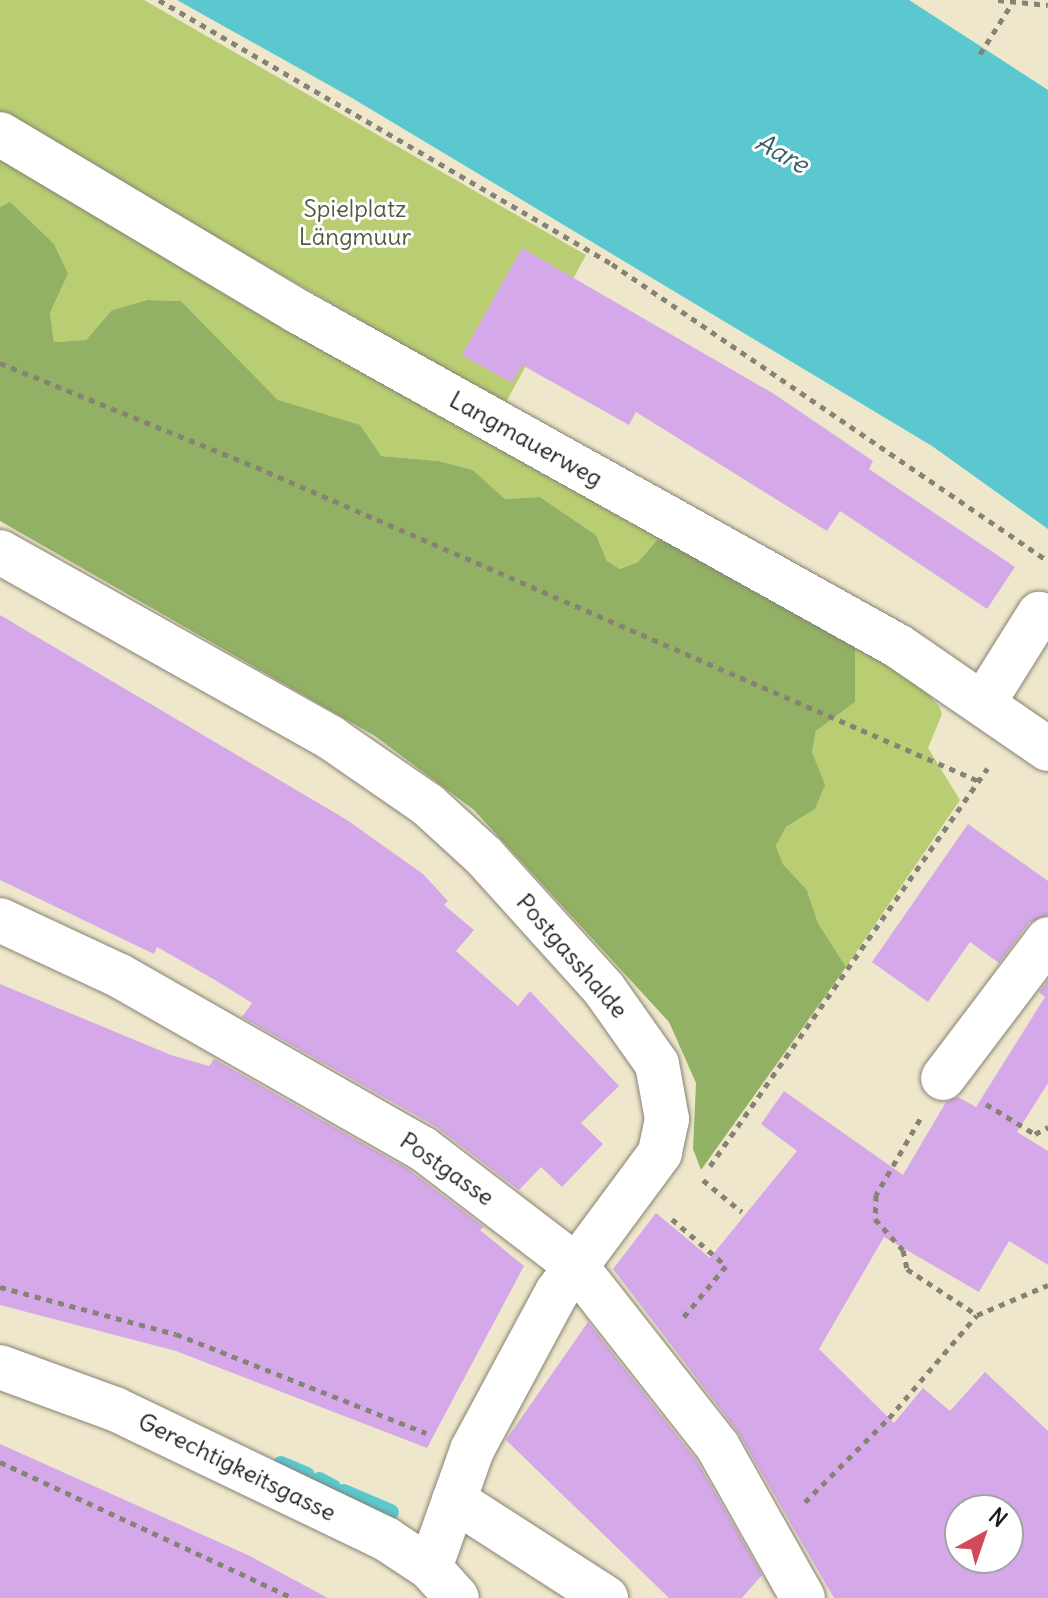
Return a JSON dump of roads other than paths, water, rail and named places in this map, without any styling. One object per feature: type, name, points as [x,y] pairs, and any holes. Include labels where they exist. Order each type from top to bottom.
[{"type":"street","name":"Langmauerweg","points":[[0,134],[297,311],[898,646],[984,702],[1048,749]]},
{"type":"street","name":"Postgasshalde","points":[[0,552],[157,637],[396,780],[484,856],[624,1013],[657,1064],[664,1090],[665,1136],[649,1173],[575,1265],[489,1416],[454,1500],[444,1583]]},
{"type":"street","points":[[984,702],[1039,614]]},
{"type":"street","name":"Postgasse","points":[[0,920],[146,990],[409,1141],[575,1265],[718,1447],[780,1551],[803,1598]]},
{"type":"street","points":[[943,1078],[1048,939]]},
{"type":"street","name":"Gerechtigkeitsgasse","points":[[0,1367],[115,1409],[386,1539],[444,1583]]},
{"type":"street","points":[[454,1500],[606,1598]]},
{"type":"water","name":"Aare","points":[[177,0],[909,0],[1048,90],[1048,529],[932,446],[352,98]]},
{"type":"waterway","points":[[281,1464],[307,1475]]},
{"type":"waterway","points":[[319,1480],[333,1487]]},
{"type":"waterway","points":[[344,1492],[391,1512]]},
{"type":"park label","name":"Spielplatz Längmuur","points":[[355,223]]}]
